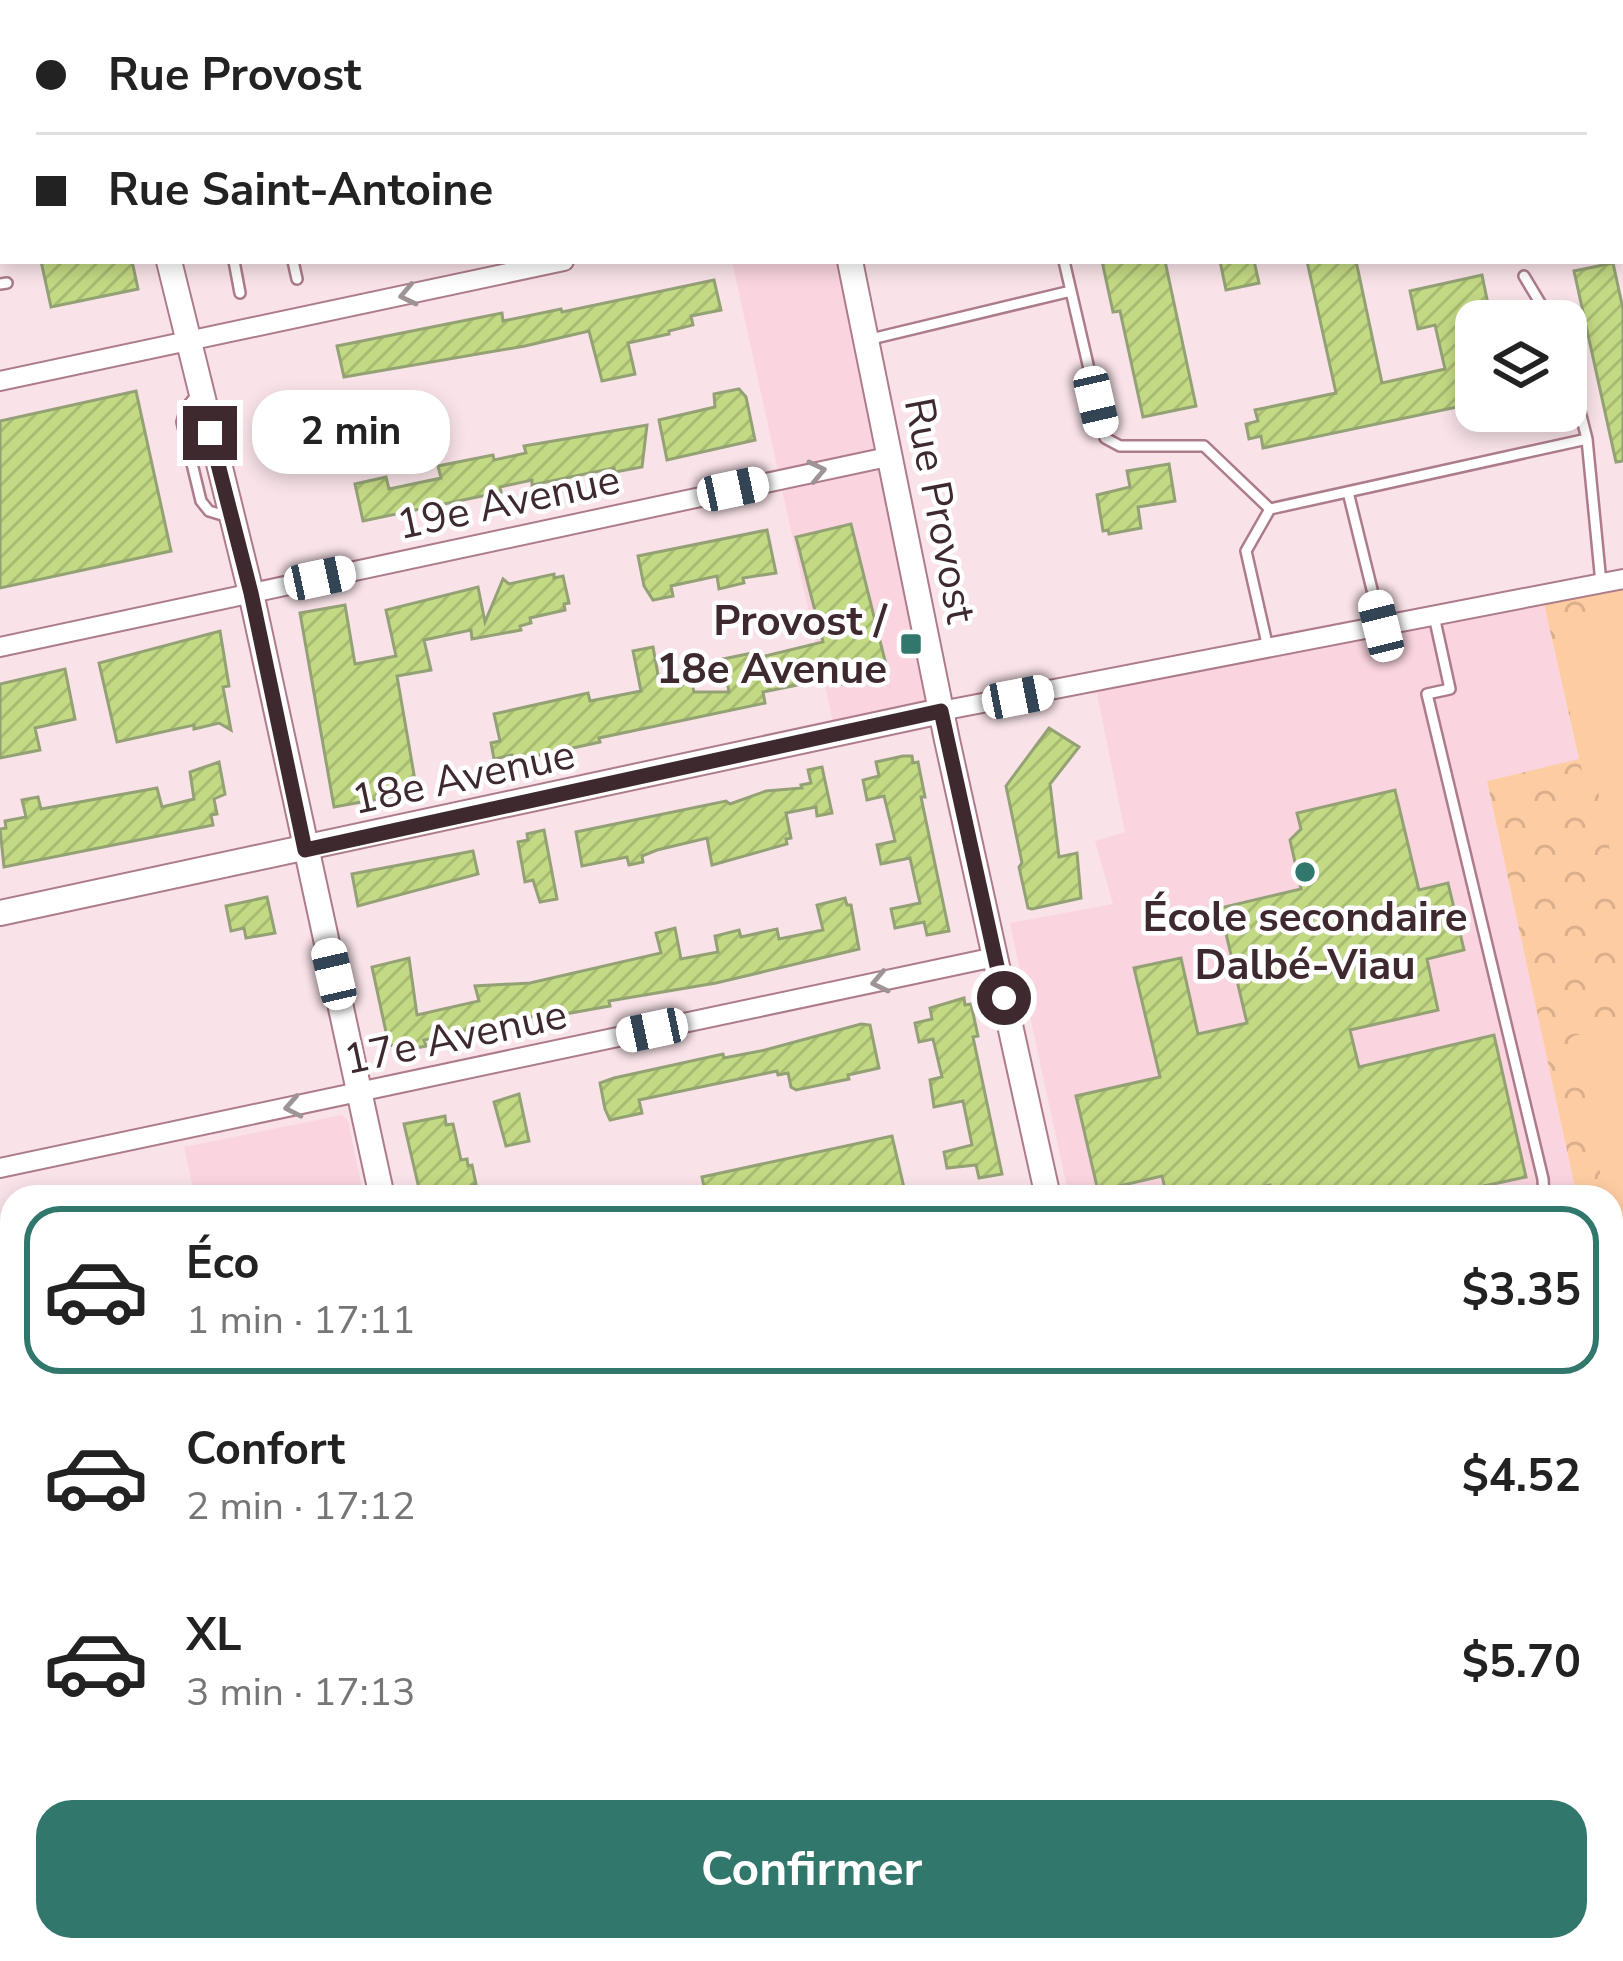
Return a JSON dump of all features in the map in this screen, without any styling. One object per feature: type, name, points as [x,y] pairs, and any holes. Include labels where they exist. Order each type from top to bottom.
[{"type":"street","points":[[170,264],[251,593],[380,1185]]},
{"type":"street","points":[[0,381],[550,264]]},
{"type":"street","name":"Rue Provost","points":[[851,264],[941,711],[1045,1185]]},
{"type":"street","name":"19e Avenue","points":[[0,647],[892,456]]},
{"type":"street","points":[[941,711],[1623,579]]},
{"type":"street","name":"18e Avenue","points":[[0,913],[941,711]]},
{"type":"street","name":"17e Avenue","points":[[0,1168],[994,957]]},
{"type":"lane","points":[[235,264],[240,293]]},
{"type":"lane","points":[[294,264],[297,280]]},
{"type":"lane","points":[[1065,264],[1105,439],[1120,446],[1204,446],[1270,509]]},
{"type":"lane","points":[[1524,276],[1539,300]]},
{"type":"lane","points":[[867,340],[1071,291]]},
{"type":"lane","points":[[1585,432],[1601,584]]},
{"type":"lane","points":[[1268,648],[1246,551],[1270,509],[1587,440]]},
{"type":"lane","points":[[1348,492],[1381,626]]},
{"type":"lane","points":[[1434,616],[1450,688],[1427,694],[1543,1185]]},
{"type":"shaded area","points":[[733,264],[851,264],[941,711],[836,736]]},
{"type":"shaded area","name":"École secondaire Dalbé-Viau","points":[[1542,595],[1579,760],[1487,781],[1574,1185],[1066,1185],[1010,923],[1113,904],[1095,841],[1125,832],[1096,689]]},
{"type":"shaded area","points":[[342,1115],[348,1121],[361,1185],[192,1185],[184,1147]]},
{"type":"green space","points":[[1623,579],[1623,1185],[1574,1185],[1487,781],[1579,759],[1542,595]]},
{"type":"green space","points":[[1623,605],[1623,870],[1614,871],[1595,775],[1583,776],[1555,637],[1574,614]]},
{"type":"green space","points":[[1623,1026],[1623,1185],[1603,1185],[1573,1036]]},
{"type":"building","points":[[42,264],[133,264],[138,289],[51,307]]},
{"type":"building","points":[[1103,264],[1166,264],[1196,406],[1143,417],[1120,311],[1113,312]]},
{"type":"building","points":[[1221,264],[1255,264],[1259,283],[1226,290]]},
{"type":"building","points":[[1308,264],[1357,264],[1382,383],[1445,369],[1435,325],[1418,329],[1410,291],[1482,275],[1487,300],[1455,300],[1455,407],[1263,448],[1261,436],[1249,439],[1246,424],[1258,421],[1255,410],[1336,393]]},
{"type":"building","points":[[1613,264],[1623,309],[1623,461],[1616,462],[1587,330],[1587,300],[1580,300],[1574,271]]},
{"type":"building","points":[[714,280],[721,310],[691,316],[693,325],[669,334],[628,343],[635,374],[602,381],[589,331],[344,377],[337,346],[502,313],[503,321],[562,312]]},
{"type":"building","points":[[739,389],[746,397],[755,440],[667,460],[659,420],[715,407],[714,394]]},
{"type":"building","points":[[136,391],[171,551],[0,588],[0,421]]},
{"type":"building","points":[[647,425],[642,467],[532,485],[532,480],[500,487],[501,492],[363,521],[355,484],[386,477],[389,489],[441,478],[438,466],[493,455],[494,460],[526,453],[524,446]]},
{"type":"building","points":[[1169,464],[1175,501],[1138,507],[1141,528],[1103,531],[1097,495],[1130,487],[1127,471]]},
{"type":"building","points":[[851,524],[888,673],[833,686],[830,670],[800,676],[802,684],[763,692],[765,703],[545,754],[494,759],[491,743],[500,741],[494,714],[588,693],[590,701],[641,691],[633,651],[653,647],[659,680],[690,674],[694,692],[729,692],[723,659],[752,653],[753,659],[823,642],[796,537]]},
{"type":"building","points":[[767,530],[776,573],[743,578],[744,583],[719,589],[717,576],[671,586],[673,596],[653,600],[644,586],[638,556]]},
{"type":"building","points":[[554,574],[554,578],[563,576],[569,603],[564,604],[565,610],[530,618],[531,623],[520,626],[521,630],[472,639],[471,630],[424,640],[431,670],[397,676],[417,792],[334,807],[300,613],[345,605],[355,664],[396,656],[386,610],[478,587],[485,622],[503,579],[509,584]]},
{"type":"building","points":[[220,631],[231,730],[219,723],[194,729],[194,725],[117,742],[99,663]]},
{"type":"building","points":[[65,669],[75,719],[35,728],[40,750],[0,758],[0,684]]},
{"type":"building","points":[[1049,728],[1079,747],[1050,784],[1059,857],[1077,853],[1081,898],[1032,909],[1019,867],[1006,786]]},
{"type":"building","points":[[903,756],[918,762],[949,931],[927,935],[924,922],[895,928],[891,909],[920,903],[910,858],[881,864],[877,845],[895,841],[884,796],[867,800],[863,780],[879,776],[876,762]]},
{"type":"building","points":[[219,762],[225,794],[214,799],[213,825],[4,867],[0,829],[6,828],[5,821],[26,817],[22,800],[38,797],[41,809],[157,788],[162,807],[194,799],[190,772]]},
{"type":"building","points":[[822,767],[832,813],[817,816],[816,807],[786,813],[791,838],[786,839],[787,844],[712,865],[707,838],[657,850],[642,856],[643,862],[629,865],[627,857],[582,866],[576,832],[726,801],[730,804],[766,791],[802,788],[811,783],[808,770]]},
{"type":"building","name":"École secondaire Dalbé-Viau","points":[[1395,790],[1419,890],[1448,883],[1464,950],[1427,959],[1438,1010],[1350,1030],[1359,1067],[1494,1035],[1526,1177],[1489,1185],[1164,1185],[1162,1176],[1124,1185],[1097,1185],[1076,1096],[1160,1077],[1134,968],[1181,958],[1198,1034],[1247,1023],[1220,908],[1301,889],[1290,840],[1301,829],[1297,813]]},
{"type":"building","points":[[544,830],[557,899],[540,902],[533,880],[525,882],[518,842]]},
{"type":"building","points":[[473,851],[478,874],[358,906],[352,874]]},
{"type":"building","points":[[267,897],[275,933],[246,938],[244,928],[231,931],[226,906]]},
{"type":"building","points":[[845,898],[851,905],[859,949],[716,983],[609,1001],[610,1006],[565,1014],[564,1010],[424,1040],[426,1046],[411,1049],[410,1042],[389,1046],[372,967],[409,958],[417,1015],[479,1001],[475,986],[530,983],[661,953],[656,933],[675,928],[681,959],[718,952],[715,936],[739,930],[741,937],[777,929],[779,939],[823,930],[817,905]]},
{"type":"building","points":[[964,998],[965,1005],[971,1004],[978,1036],[973,1037],[1002,1174],[979,1178],[976,1165],[947,1168],[944,1152],[972,1145],[963,1101],[934,1107],[930,1080],[942,1077],[933,1039],[919,1042],[915,1023],[932,1019],[930,1008]]},
{"type":"building","points":[[870,1025],[879,1068],[848,1075],[849,1079],[796,1090],[788,1073],[778,1075],[777,1071],[639,1100],[642,1113],[610,1120],[605,1109],[600,1083],[614,1078],[723,1054],[724,1058],[765,1050]]},
{"type":"building","points":[[519,1094],[529,1141],[506,1146],[494,1102]]},
{"type":"building","points":[[445,1116],[446,1125],[453,1124],[461,1160],[472,1165],[476,1184],[418,1185],[404,1124]]},
{"type":"building","points":[[892,1136],[903,1185],[704,1185],[702,1177]]},
{"type":"place","name":"Provost / 18e Avenue","points":[[911,644]]},
{"type":"place","name":"École secondaire Dalbé-Viau","points":[[1305,872]]},
{"type":"route","points":[[210,433],[251,593],[305,850],[941,711],[1004,998]]}]
